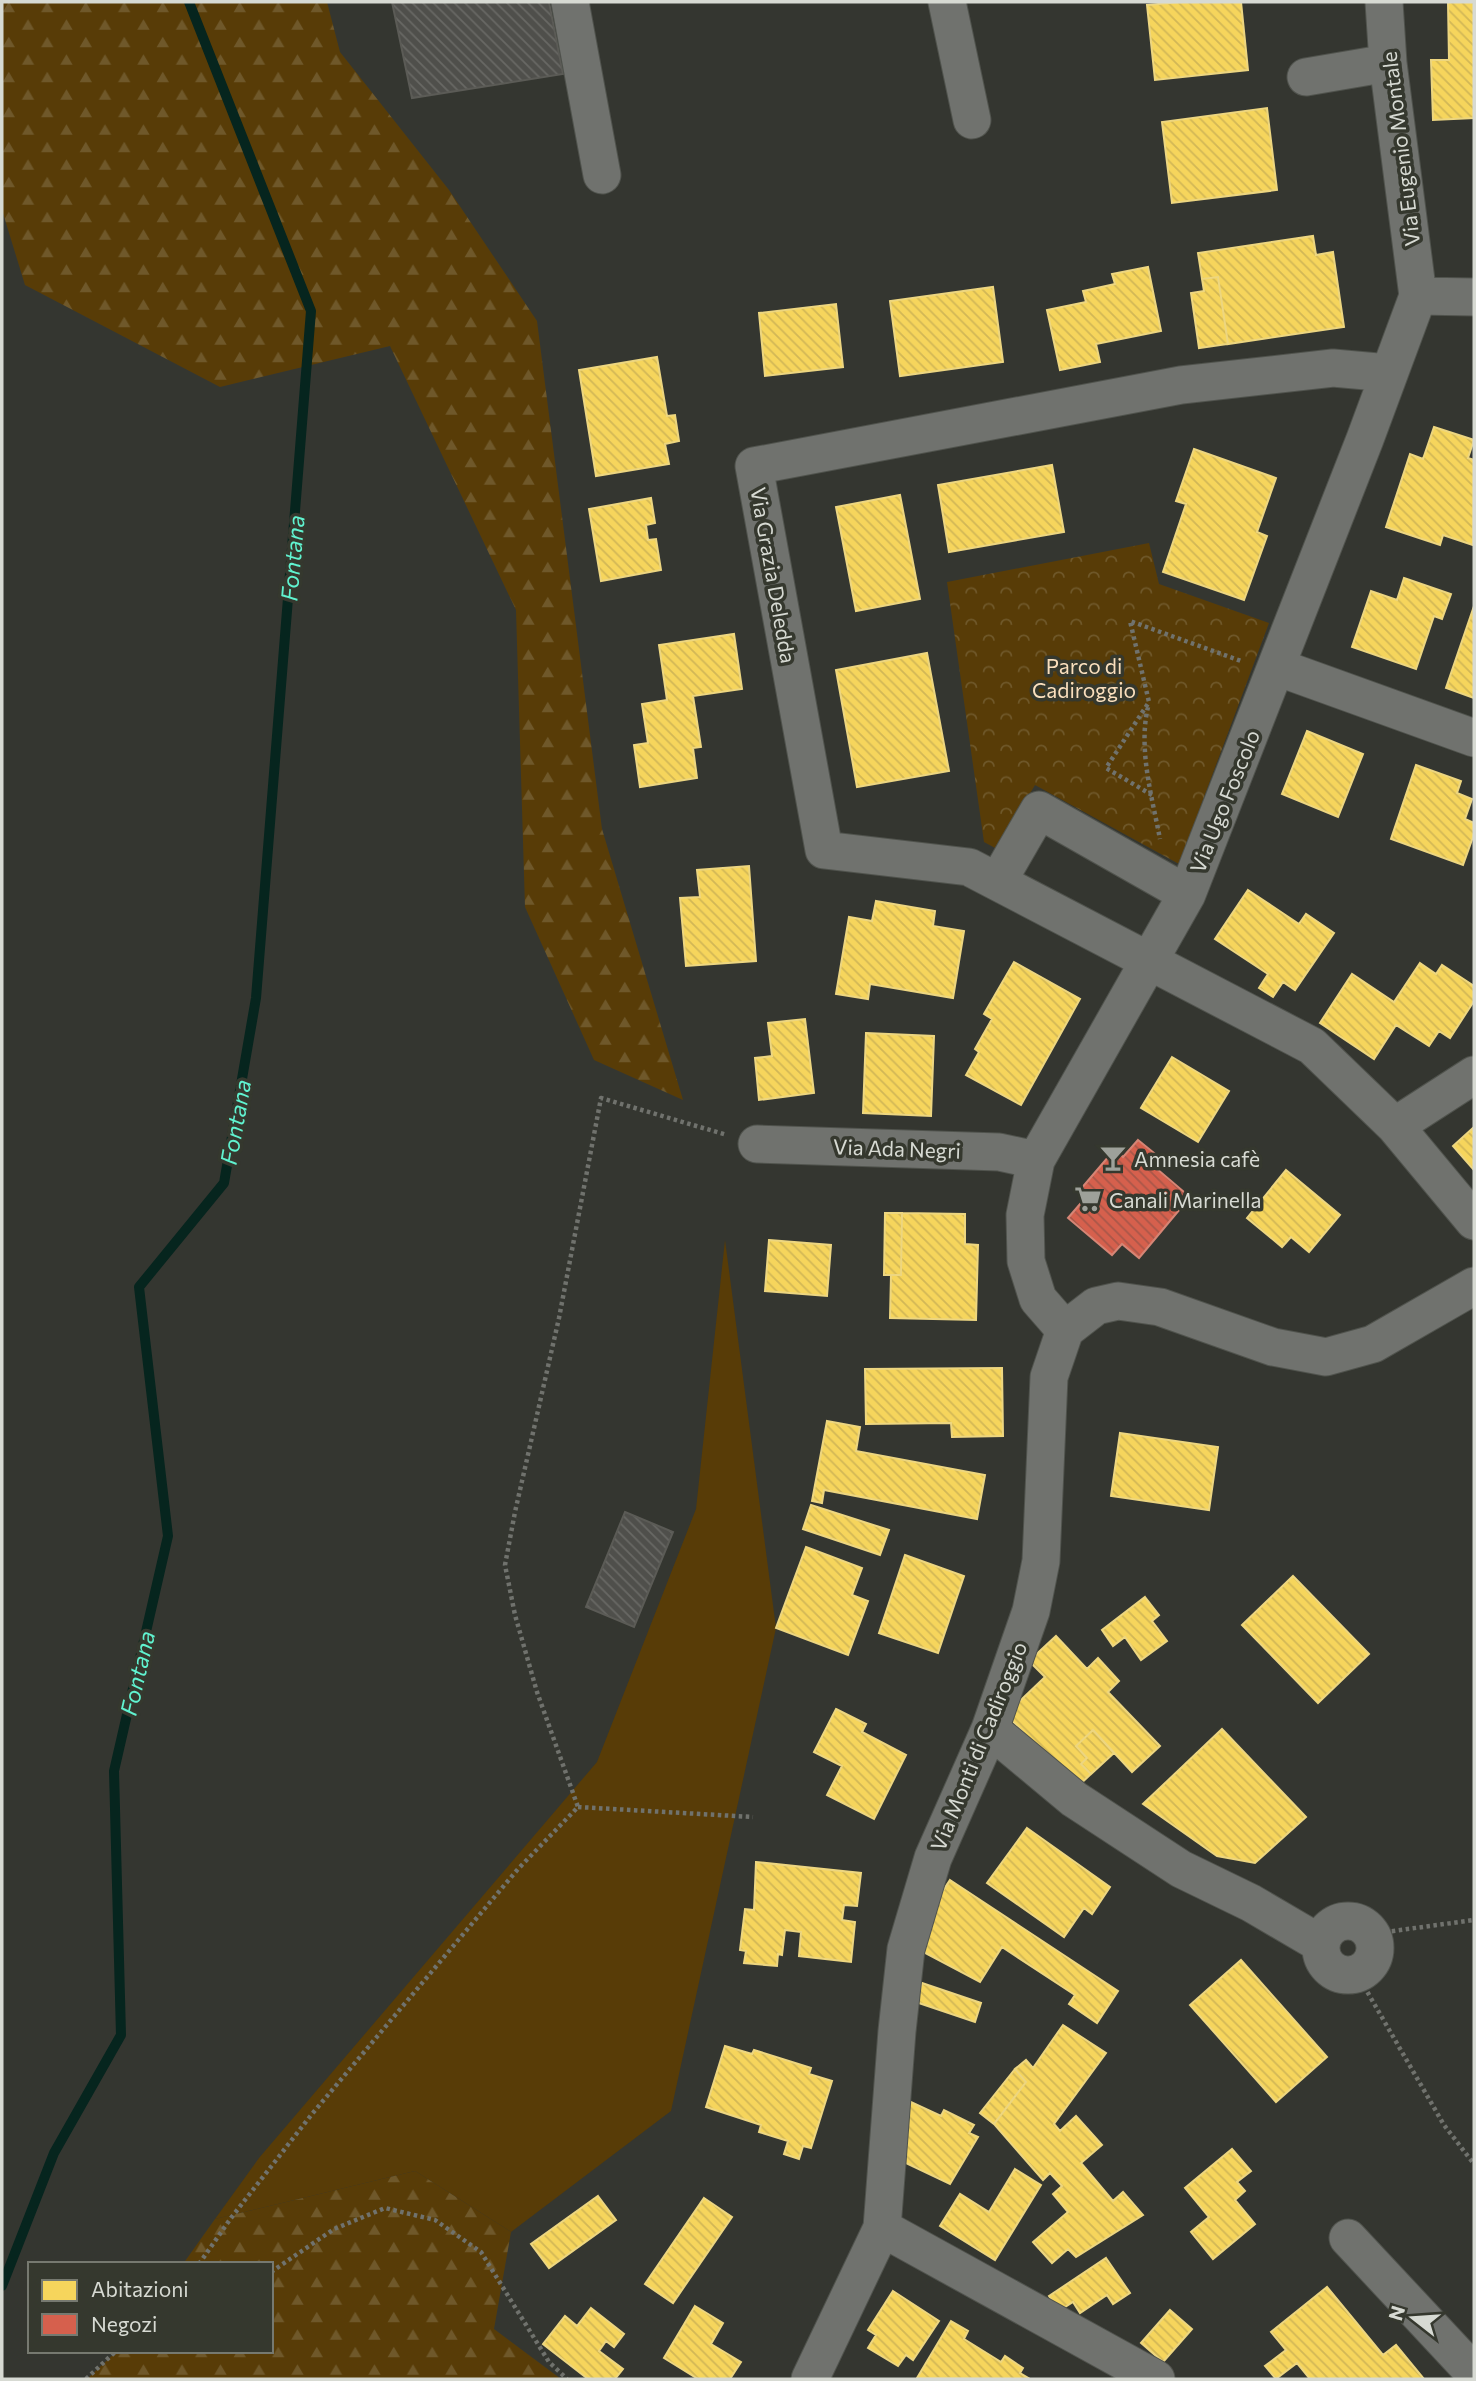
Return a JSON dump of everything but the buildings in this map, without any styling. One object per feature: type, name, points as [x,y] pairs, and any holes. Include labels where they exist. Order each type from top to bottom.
[{"type":"street","points":[[570,2],[602,175]]},
{"type":"street","points":[[947,2],[972,120]]},
{"type":"street","name":"Via Eugenio Montale","points":[[1384,2],[1388,63],[1418,296]]},
{"type":"street","points":[[1306,77],[1388,63]]},
{"type":"street","points":[[1418,296],[1474,297]]},
{"type":"street","name":"Via Ugo Foscolo","points":[[1150,960],[1178,889],[1277,667],[1418,296]]},
{"type":"street","name":"Via Grazia Deledda","points":[[1150,960],[970,867],[824,850],[754,466],[1181,385],[1332,368],[1389,373]]},
{"type":"street","points":[[1277,667],[1474,738]]},
{"type":"street","points":[[998,881],[1039,810],[1178,889]]},
{"type":"street","points":[[1469,1300],[1373,1344],[1326,1357],[1273,1347],[1160,1307],[1118,1301],[1096,1306],[1065,1329],[1038,1299],[1026,1261],[1025,1215],[1036,1160],[1150,960],[1312,1046],[1395,1126],[1474,1221]]},
{"type":"street","points":[[1395,1126],[1474,1075]]},
{"type":"street","name":"Via Ada Negri","points":[[757,1144],[999,1152],[1036,1160]]},
{"type":"street","name":"Via Monti di Cadiroggio","points":[[810,2379],[883,2228],[897,2031],[906,1949],[933,1858],[990,1730],[1031,1611],[1041,1561],[1049,1377],[1065,1329]]},
{"type":"street","points":[[990,1730],[1074,1800],[1181,1869],[1251,1903],[1321,1944]]},
{"type":"street","points":[[1354,1921],[1364,1925],[1371,1934],[1376,1945],[1368,1968],[1357,1975],[1346,1976],[1335,1973],[1326,1965],[1321,1955],[1321,1944],[1332,1925],[1354,1921]]},
{"type":"street","points":[[883,2228],[1156,2379]]},
{"type":"street","points":[[1348,2238],[1474,2374]]},
{"type":"path","points":[[1178,889],[1152,795],[1143,727],[1149,702],[1130,621],[1252,664],[1277,667]]},
{"type":"path","points":[[1149,702],[1106,768],[1152,795]]},
{"type":"path","points":[[578,1807],[537,1692],[515,1615],[505,1565],[559,1318],[601,1098],[757,1144]]},
{"type":"path","points":[[200,2262],[312,2114],[518,1869],[578,1807],[753,1817]]},
{"type":"path","points":[[1371,1934],[1474,1920]]},
{"type":"path","points":[[1357,1975],[1444,2125],[1474,2164]]},
{"type":"path","points":[[273,2271],[334,2228],[385,2208],[435,2220],[481,2252],[549,2362],[567,2379]]},
{"type":"path","points":[[86,2379],[114,2353]]},
{"type":"green space","points":[[2,2],[327,2],[340,52],[449,190],[537,321],[602,829],[683,1100],[594,1060],[525,907],[516,610],[390,346],[220,387],[25,285],[2,210]]},
{"type":"green space","name":"Parco di Cadiroggio","points":[[1149,543],[1159,584],[1269,623],[1179,864],[1035,785],[997,849],[984,842],[947,582]]},
{"type":"green space","points":[[725,1240],[776,1628],[671,2111],[511,2232],[415,2171],[215,2219],[259,2158],[597,1762],[696,1509]]},
{"type":"green space","points":[[415,2171],[511,2232],[494,2329],[561,2379],[87,2379],[115,2353],[273,2353],[273,2262],[184,2262],[215,2219]]},
{"type":"waterway","name":"Fontana","points":[[2,2286],[54,2153],[121,2035],[114,1771],[168,1536],[139,1287],[224,1183],[256,998],[311,311],[189,2]]},
{"type":"place","name":"Amnesia cafè","points":[[1113,1158]]},
{"type":"place","name":"Canali Marinella","points":[[1088,1199]]}]
